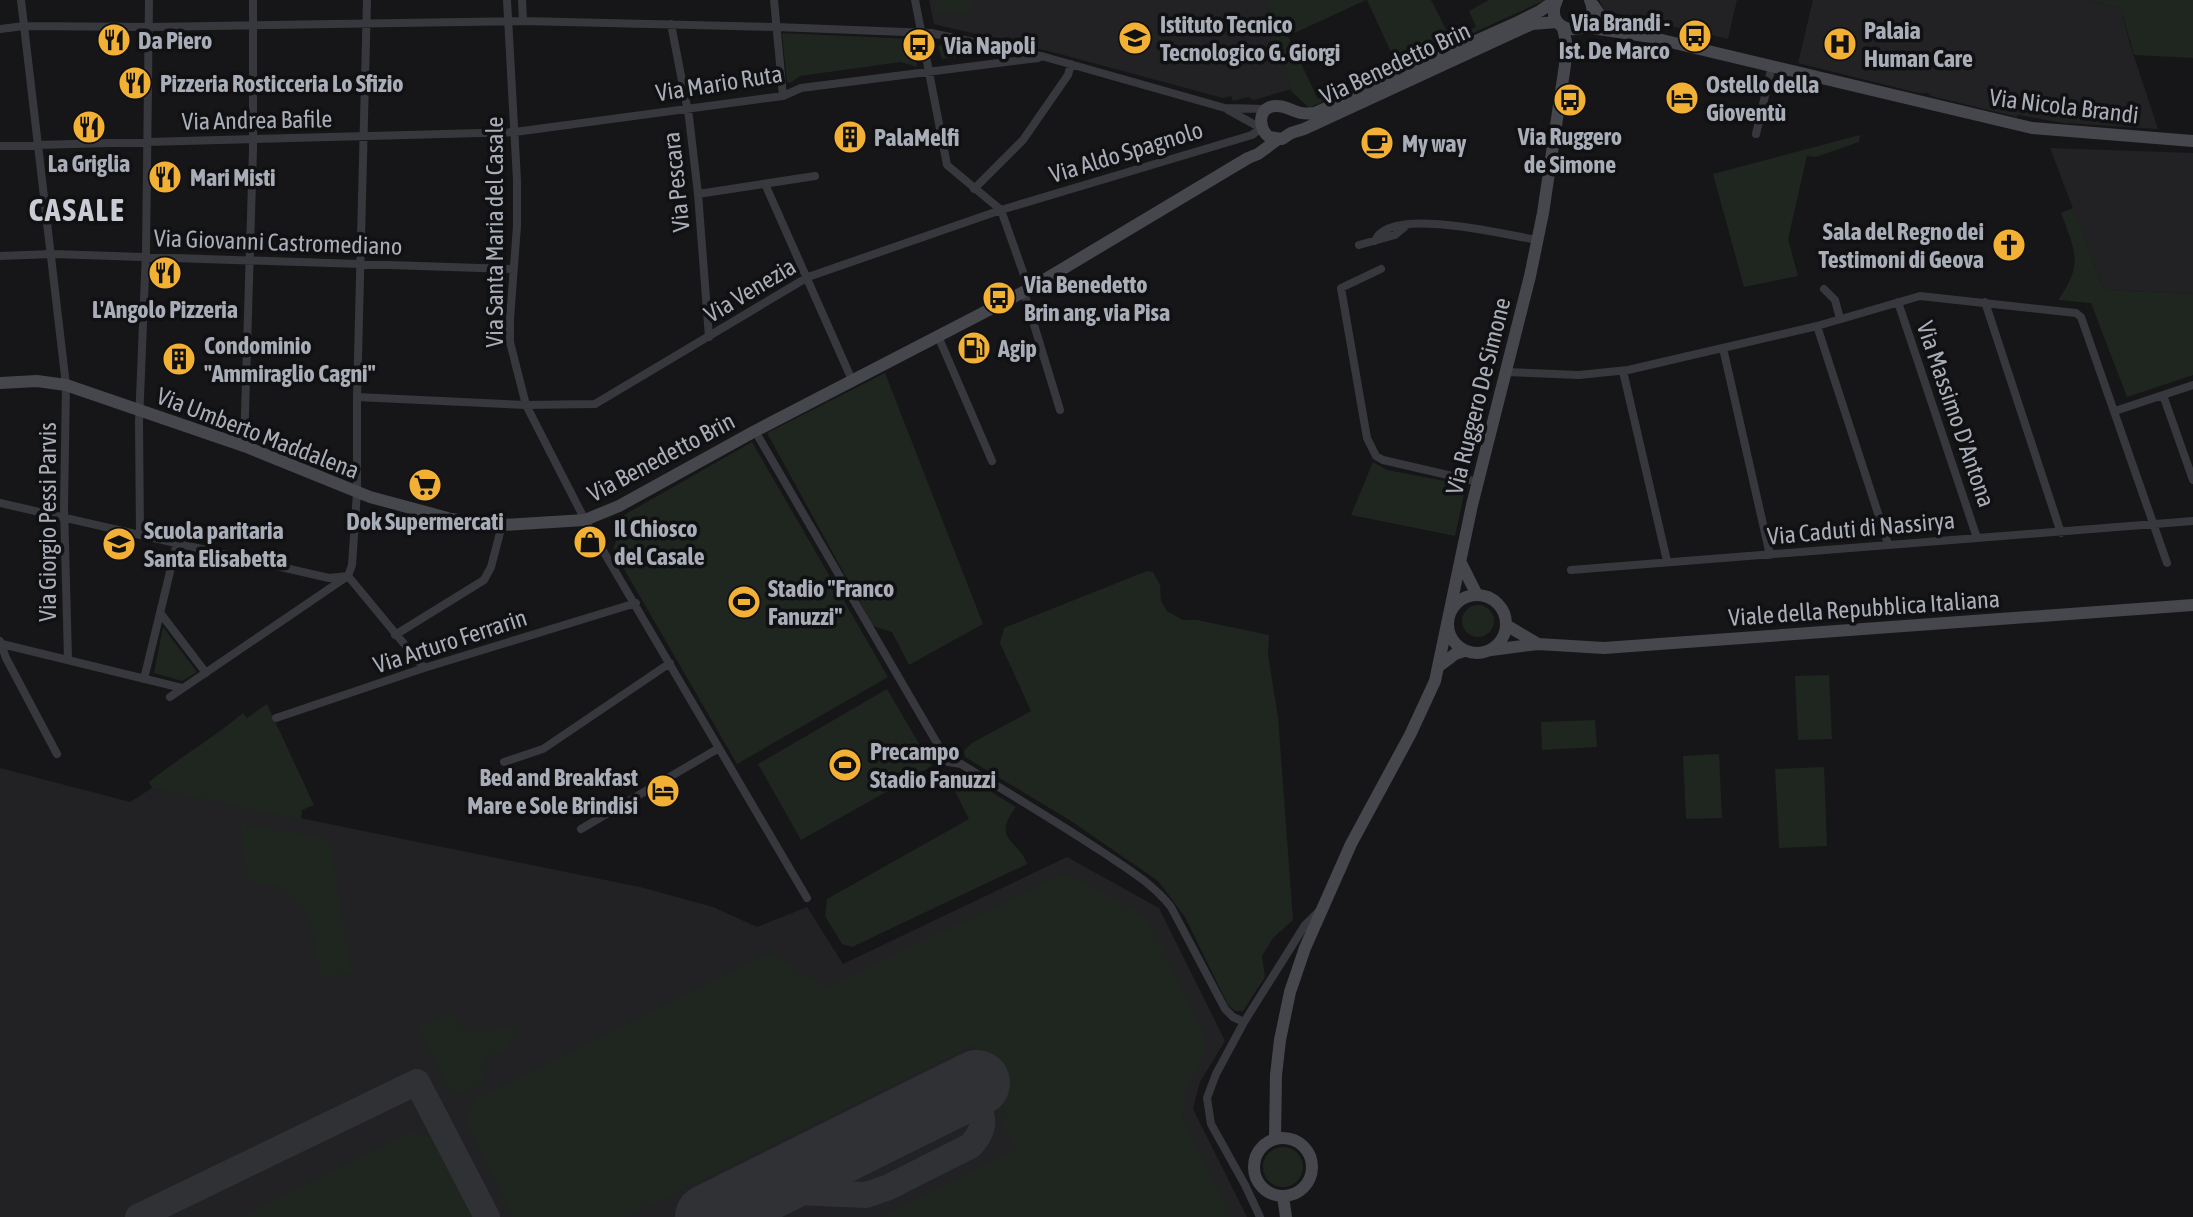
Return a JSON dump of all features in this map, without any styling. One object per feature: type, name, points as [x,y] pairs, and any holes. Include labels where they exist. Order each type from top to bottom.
[{"type":"street","name":"Via Giorgio Pessi Parvis","points":[[21,0],[66,385],[64,517],[68,659]]},
{"type":"street","points":[[139,535],[139,411],[145,257],[149,0]]},
{"type":"street","points":[[244,446],[251,261],[253,0]]},
{"type":"street","points":[[170,697],[348,576],[352,565],[357,492],[367,0]]},
{"type":"street","name":"Via Santa Maria del Casale","points":[[507,0],[517,226],[510,342],[526,405],[585,520],[807,898]]},
{"type":"street","points":[[522,0],[523,21]]},
{"type":"street","points":[[774,0],[783,96]]},
{"type":"street","points":[[915,0],[947,165],[1001,210],[1060,410]]},
{"type":"street","name":"Via Ruggero De Simone","points":[[1275,1139],[1276,1075],[1290,992],[1321,908],[1351,844],[1415,725],[1438,667],[1478,482],[1537,240],[1565,65],[1566,41],[1554,12],[1556,0]]},
{"type":"street","name":"Via Benedetto Brin","points":[[502,525],[585,520],[619,506],[755,431],[1026,291],[1248,158],[1257,149],[1262,130],[1261,117],[1267,109],[1279,106],[1304,115],[1315,113],[1516,23],[1556,0]]},
{"type":"street","name":"Via Ruggero De Simone","points":[[1565,65],[1573,43],[1592,17],[1591,2]]},
{"type":"street","name":"Via Nicola Brandi","points":[[1591,2],[1602,18],[1645,36]]},
{"type":"street","points":[[0,29],[24,26],[149,27],[523,21],[920,33],[978,41],[1045,57],[1225,108],[1269,137],[1277,139]]},
{"type":"street","name":"Via Pescara","points":[[671,24],[698,194],[709,337]]},
{"type":"street","name":"Via Benedetto Brin","points":[[1248,158],[1258,155],[1277,139],[1532,24],[1582,28]]},
{"type":"street","name":"Via Nicola Brandi","points":[[1582,28],[1645,36],[2032,128],[2193,141]]},
{"type":"street","name":"Via Mario Ruta","points":[[514,132],[783,96],[801,88],[1045,57]]},
{"type":"street","points":[[974,189],[1023,140],[1068,75],[1071,64]]},
{"type":"street","points":[[1756,134],[1772,66]]},
{"type":"street","points":[[1225,108],[1267,109]]},
{"type":"street","name":"Via Benedetto Brin","points":[[1290,111],[1294,120],[1291,133]]},
{"type":"street","points":[[1244,119],[1245,137]]},
{"type":"street","name":"Via Aldo Spagnolo","points":[[1001,210],[1262,130]]},
{"type":"street","name":"Via Andrea Bafile","points":[[0,146],[514,132]]},
{"type":"street","points":[[698,194],[815,176]]},
{"type":"street","points":[[765,184],[852,380]]},
{"type":"street","name":"Via Venezia","points":[[357,397],[526,405],[595,404],[807,277],[1001,210]]},
{"type":"street","points":[[1359,245],[1395,235],[1408,224],[1439,224],[1537,240]]},
{"type":"street","name":"Via Giovanni Castromediano","points":[[0,256],[52,254],[513,269]]},
{"type":"street","points":[[1381,270],[1341,288],[1367,438],[1372,451],[1383,460],[1478,482]]},
{"type":"street","points":[[1824,289],[1835,300],[1840,319]]},
{"type":"street","name":"Via Massimo D'Antona","points":[[1506,372],[1579,374],[1623,371],[1817,326],[1920,296],[2076,313],[2081,317],[2115,411]]},
{"type":"street","name":"Via Massimo D'Antona","points":[[1898,302],[1977,538]]},
{"type":"street","points":[[1985,302],[2061,533]]},
{"type":"street","points":[[1817,326],[1888,544]]},
{"type":"street","points":[[938,336],[992,461]]},
{"type":"street","points":[[1723,348],[1770,555]]},
{"type":"street","points":[[1623,371],[1667,561]]},
{"type":"street","name":"Via Umberto Maddalena","points":[[0,383],[37,381],[66,385],[244,446],[357,492],[451,519],[502,525]]},
{"type":"street","points":[[2167,563],[2115,411],[2193,385]]},
{"type":"street","points":[[2163,395],[2193,480]]},
{"type":"street","name":"Via Benedetto Brin","points":[[755,431],[948,762],[961,764],[1076,835],[1140,877],[1163,896],[1225,1009],[1244,1022]]},
{"type":"street","points":[[0,503],[329,578],[348,576]]},
{"type":"street","name":"Via Caduti di Nassirya","points":[[1571,570],[2193,521]]},
{"type":"street","points":[[395,635],[484,580],[491,567],[502,525]]},
{"type":"street","points":[[144,679],[177,543]]},
{"type":"street","points":[[1461,563],[1477,595]]},
{"type":"street","points":[[348,576],[424,668]]},
{"type":"street","points":[[1438,667],[1455,654],[1464,651],[1482,653],[1491,650],[1504,637],[1506,625],[1503,611],[1490,598],[1477,595],[1463,598],[1456,604],[1448,620],[1451,638],[1464,651]]},
{"type":"street","name":"Via Arturo Ferrarin","points":[[276,718],[424,668],[636,603]]},
{"type":"street","name":"Viale della Repubblica Italiana","points":[[1491,650],[1538,644],[1604,648],[2193,605]]},
{"type":"street","points":[[161,614],[206,673]]},
{"type":"street","name":"Viale della Repubblica Italiana","points":[[1506,625],[1538,644]]},
{"type":"street","points":[[1,642],[182,688]]},
{"type":"street","points":[[1,642],[6,658],[57,754]]},
{"type":"street","points":[[505,762],[543,749],[670,663]]},
{"type":"street","points":[[581,829],[719,748]]},
{"type":"street","points":[[1260,1217],[1212,1124],[1207,1098],[1244,1022],[1305,925],[1321,908]]},
{"type":"street","points":[[1275,1139],[1297,1140],[1310,1153],[1313,1162],[1310,1180],[1297,1193],[1283,1196],[1270,1193],[1263,1188],[1254,1172],[1257,1154],[1262,1146],[1275,1139]]},
{"type":"street","points":[[1283,1196],[1286,1217]]},
{"type":"shaded area","name":"Istituto Tecnico Tecnologico G. Giorgi","points":[[929,0],[1265,0],[1291,89],[1254,100],[1248,97],[1233,101],[1231,96],[1223,98],[1056,53],[934,24]]},
{"type":"shaded area","points":[[935,0],[970,0],[970,13],[935,12]]},
{"type":"shaded area","points":[[1265,0],[1366,0],[1288,36],[1318,99],[1396,63],[1367,0],[1431,0],[1451,39],[1476,27],[1469,11],[1489,0],[1545,0],[1309,108],[1291,91]]},
{"type":"shaded area","points":[[1599,0],[1737,0],[1728,39],[1605,11]]},
{"type":"shaded area","points":[[1813,0],[2088,0],[2121,8],[2158,129],[2017,117],[1798,63]]},
{"type":"shaded area","points":[[2088,0],[2193,0],[2193,58],[2134,55],[2121,8]]},
{"type":"shaded area","points":[[782,33],[913,39],[917,67],[901,62],[800,76],[790,83],[787,82]]},
{"type":"shaded area","points":[[940,45],[983,54],[942,59],[938,47]]},
{"type":"shaded area","points":[[1860,135],[1859,142],[1816,157],[1807,156],[1788,239],[1798,276],[1744,287],[1713,174]]},
{"type":"shaded area","points":[[2050,148],[2193,153],[2193,294],[2104,290]]},
{"type":"shaded area","points":[[2073,208],[2104,290],[2193,294],[2193,375],[2127,397],[2091,303],[2058,300],[2074,267],[2073,248],[2061,213]]},
{"type":"shaded area","points":[[885,373],[983,624],[909,665],[892,632],[873,626],[767,433]]},
{"type":"shaded area","name":"Stadio \"Franco Fanuzzi\"","points":[[752,442],[888,677],[737,764],[613,550],[624,515]]},
{"type":"shaded area","points":[[1373,462],[1387,470],[1466,485],[1455,536],[1351,515]]},
{"type":"shaded area","points":[[1147,571],[1153,572],[1160,585],[1161,601],[1167,611],[1183,620],[1197,620],[1269,635],[1268,655],[1278,717],[1293,920],[1273,938],[1262,956],[1265,977],[1243,1011],[1235,1011],[1228,1005],[1185,917],[1158,881],[1071,821],[965,757],[964,751],[972,743],[1031,711],[1000,643],[1004,628]]},
{"type":"shaded area","points":[[1478,605],[1489,610],[1494,621],[1489,632],[1478,637],[1467,632],[1462,621],[1467,610]]},
{"type":"shaded area","points":[[163,627],[197,672],[182,681],[154,673]]},
{"type":"shaded area","points":[[1829,675],[1832,739],[1798,740],[1795,676]]},
{"type":"shaded area","name":"Precampo Stadio Fanuzzi","points":[[887,689],[932,766],[801,840],[758,764]]},
{"type":"shaded area","points":[[267,704],[314,805],[302,810],[301,820],[152,788],[149,782],[243,713],[247,718]]},
{"type":"shaded area","points":[[1595,720],[1597,747],[1542,750],[1541,722]]},
{"type":"shaded area","points":[[1719,754],[1722,818],[1686,819],[1683,756]]},
{"type":"shaded area","points":[[1824,767],[1827,846],[1779,848],[1775,769]]},
{"type":"shaded area","points":[[0,768],[130,802],[152,788],[640,887],[713,907],[757,927],[807,907],[843,964],[1067,857],[1159,908],[1225,1041],[1200,1082],[1193,1109],[1247,1217],[0,1217]]},
{"type":"shaded area","points":[[960,773],[1016,807],[1009,818],[1006,834],[1027,864],[852,947],[842,944],[825,916],[827,899],[969,819],[952,785],[956,775]]},
{"type":"shaded area","points":[[241,823],[326,839],[330,845],[352,973],[321,978],[310,926],[296,900],[269,884],[248,882]]},
{"type":"shaded area","points":[[1067,874],[1143,915],[1156,933],[1204,1033],[1204,1051],[1187,1085],[1182,1117],[1233,1217],[881,1217],[1016,1150],[999,1116],[1005,1112],[974,1045],[625,1217],[512,1217],[466,1122],[477,1098],[770,952],[826,988],[1059,875]]},
{"type":"shaded area","points":[[451,1011],[461,1025],[475,1031],[492,1031],[524,1023],[501,1054],[494,1049],[483,1063],[489,1069],[476,1087],[452,1097],[417,1026]]},
{"type":"shaded area","points":[[410,1132],[430,1137],[438,1144],[474,1217],[241,1217]]},
{"type":"shaded area","points":[[1283,1147],[1297,1153],[1303,1167],[1297,1181],[1283,1187],[1269,1181],[1263,1167],[1269,1153]]},
{"type":"taxiway","points":[[138,1217],[417,1082],[487,1217]]},
{"type":"taxiway","points":[[755,1193],[772,1191],[866,1195],[889,1187],[970,1146],[978,1137],[982,1120],[980,1112],[967,1101],[946,1098]]},
{"type":"runway","points":[[708,1217],[977,1083]]},
{"type":"place","name":"Via Brandi - Ist. De Marco","points":[[1695,36]]},
{"type":"place","name":"Istituto Tecnico Tecnologico G. Giorgi","points":[[1135,38]]},
{"type":"place","name":"Da Piero","points":[[114,40]]},
{"type":"place","name":"Palaia Human Care","points":[[1840,44]]},
{"type":"place","name":"Via Napoli","points":[[919,45]]},
{"type":"place","name":"Pizzeria Rosticceria Lo Sfizio","points":[[135,83]]},
{"type":"place","name":"Ostello della Gioventù","points":[[1682,98]]},
{"type":"place","name":"Via Ruggero de Simone","points":[[1570,100]]},
{"type":"place","name":"La Griglia","points":[[89,127]]},
{"type":"place","name":"PalaMelfi","points":[[850,137]]},
{"type":"place","name":"My way","points":[[1377,143]]},
{"type":"place","name":"Mari Misti","points":[[165,177]]},
{"type":"place","name":"Sala del Regno dei Testimoni di Geova","points":[[2009,245]]},
{"type":"place","name":"L'Angolo Pizzeria","points":[[165,273]]},
{"type":"place","name":"Via Benedetto Brin ang. via Pisa","points":[[999,298]]},
{"type":"place","name":"Agip","points":[[974,348]]},
{"type":"place","name":"Condominio \"Ammiraglio Cagni\"","points":[[179,359]]},
{"type":"place","name":"Dok Supermercati","points":[[425,485]]},
{"type":"place","name":"Il Chiosco del Casale","points":[[590,542]]},
{"type":"place","name":"Scuola paritaria Santa Elisabetta","points":[[119,544]]},
{"type":"place","name":"Stadio \"Franco Fanuzzi\"","points":[[744,602]]},
{"type":"place","name":"Precampo Stadio Fanuzzi","points":[[845,765]]},
{"type":"place","name":"Bed and Breakfast Mare e Sole Brindisi","points":[[663,791]]},
{"type":"district","name":"CASALE","points":[[77,209]]}]
